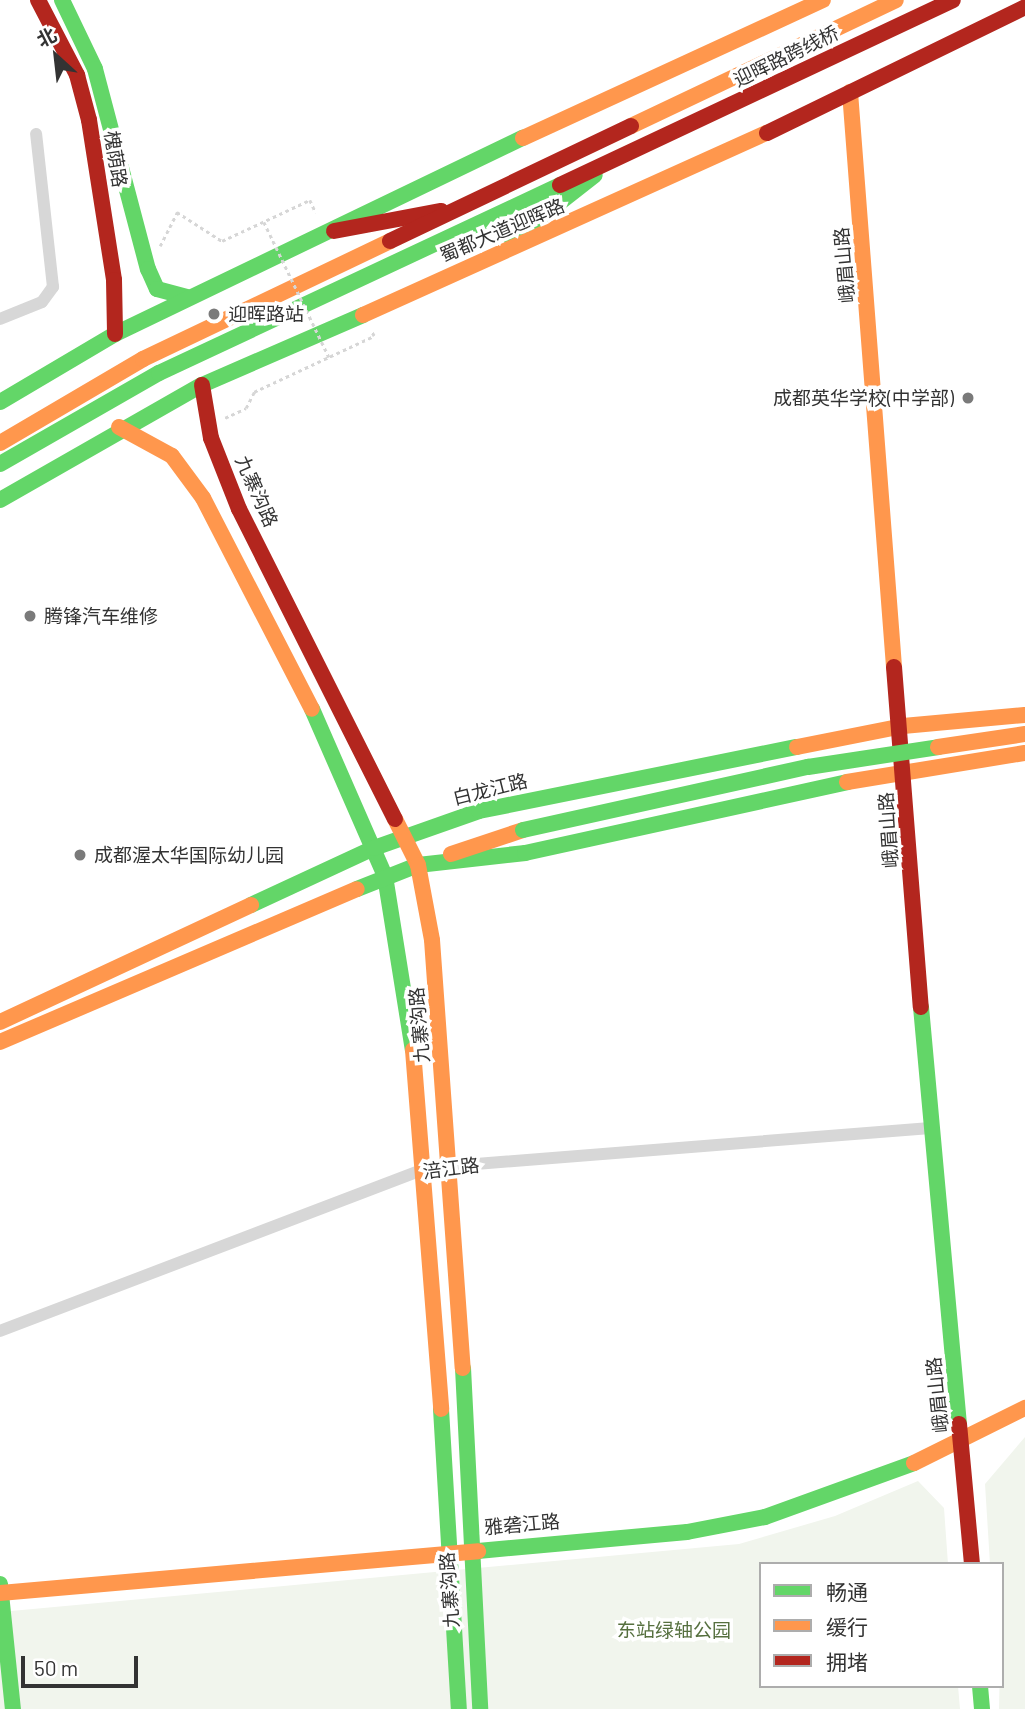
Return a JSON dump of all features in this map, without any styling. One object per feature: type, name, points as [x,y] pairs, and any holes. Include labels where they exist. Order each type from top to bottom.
[{"type":"main road","name":"槐荫路","points":[[38,0],[77,75],[89,120],[114,280],[115,334]]},
{"type":"main road","name":"槐荫路","points":[[62,0],[114,130],[148,269],[157,289],[187,297]]},
{"type":"main road","points":[[0,402],[115,334],[311,235],[823,0]]},
{"type":"main road","name":"迎晖路跨线桥","points":[[629,130],[896,0]]},
{"type":"main road","name":"迎晖路跨线桥","points":[[638,150],[953,0]]},
{"type":"main road","name":"蜀都大道迎晖路","points":[[0,500],[119,427],[202,385],[493,255],[661,185],[1023,7]]},
{"type":"main road","name":"峨眉山路","points":[[850,92],[903,726],[930,1128],[963,1440],[972,1562]]},
{"type":"main road","name":"蜀都大道迎晖路","points":[[0,443],[143,359],[629,130]]},
{"type":"main road","name":"蜀都大道迎晖路","points":[[0,464],[159,373],[638,150]]},
{"type":"main road","points":[[493,255],[616,159]]},
{"type":"main road","points":[[311,235],[461,207]]},
{"type":"main road","name":"九寨沟路","points":[[202,385],[209,427],[239,509],[418,865],[432,940],[453,1166],[467,1549],[480,1709]]},
{"type":"main road","name":"九寨沟路","points":[[119,427],[172,456],[204,498],[343,770],[385,876],[401,948],[426,1168],[446,1551],[458,1709]]},
{"type":"main road","name":"白龙江路","points":[[0,1022],[374,848],[479,811],[903,726],[1025,715]]},
{"type":"main road","points":[[0,1042],[385,876],[523,830],[808,767],[1025,734]]},
{"type":"main road","points":[[418,865],[525,853],[905,771],[1025,753]]},
{"type":"main road","name":"雅砻江路","points":[[1,1589],[687,1532],[765,1517],[893,1473],[1025,1408]]},
{"type":"main road","points":[[1,1589],[13,1709]]},
{"type":"main road","points":[[980,1688],[982,1709]]},
{"type":"street","points":[[0,319],[42,302],[53,287],[36,134]]},
{"type":"street","name":"涪江路","points":[[0,1331],[426,1168],[930,1128]]},
{"type":"path","points":[[148,269],[177,212],[222,240],[310,200]]},
{"type":"path","points":[[264,222],[329,357]]},
{"type":"path","points":[[209,427],[246,408],[254,392],[374,336]]},
{"type":"green space","points":[[1025,1437],[1025,1709],[999,1709],[999,1688],[1004,1688],[1004,1562],[990,1562],[985,1484]]},
{"type":"green space","name":"东站绿轴公园","points":[[918,1481],[944,1508],[948,1562],[759,1562],[759,1688],[958,1688],[960,1709],[0,1709],[0,1612],[739,1544],[835,1516]]},
{"type":"traffic: fast","points":[[62,0],[95,69],[148,269],[157,289],[187,297]]},
{"type":"traffic: fast","points":[[0,402],[115,334],[523,138]]},
{"type":"traffic: fast","points":[[512,240],[595,175]]},
{"type":"traffic: fast","points":[[0,464],[159,373],[560,185]]},
{"type":"traffic: fast","points":[[0,500],[202,385],[363,315]]},
{"type":"traffic: fast","points":[[312,709],[385,876],[413,1050]]},
{"type":"traffic: fast","points":[[251,905],[374,848],[479,811],[797,747]]},
{"type":"traffic: fast","points":[[523,830],[808,767],[938,747]]},
{"type":"traffic: fast","points":[[357,889],[418,865],[525,853],[847,782]]},
{"type":"traffic: fast","points":[[921,1007],[959,1424]]},
{"type":"traffic: fast","points":[[463,1368],[480,1709]]},
{"type":"traffic: fast","points":[[441,1409],[459,1709]]},
{"type":"traffic: fast","points":[[478,1551],[687,1532],[765,1517],[914,1463]]},
{"type":"traffic: fast","points":[[0,1584],[13,1709]]},
{"type":"traffic: fast","points":[[980,1688],[982,1709]]},
{"type":"traffic: slow","points":[[523,138],[823,0]]},
{"type":"traffic: slow","points":[[631,126],[896,0]]},
{"type":"traffic: slow","points":[[850,92],[894,667]]},
{"type":"traffic: slow","points":[[363,315],[767,133]]},
{"type":"traffic: slow","points":[[0,443],[143,359],[390,241]]},
{"type":"traffic: slow","points":[[119,427],[172,456],[203,498],[312,709]]},
{"type":"traffic: slow","points":[[797,747],[903,726],[1025,715]]},
{"type":"traffic: slow","points":[[938,747],[1025,734]]},
{"type":"traffic: slow","points":[[847,782],[1025,753]]},
{"type":"traffic: slow","points":[[395,819],[418,865],[432,940],[463,1368]]},
{"type":"traffic: slow","points":[[451,854],[523,830]]},
{"type":"traffic: slow","points":[[0,1042],[357,889]]},
{"type":"traffic: slow","points":[[0,1022],[251,905]]},
{"type":"traffic: slow","points":[[413,1050],[441,1409]]},
{"type":"traffic: slow","points":[[914,1463],[1025,1408]]},
{"type":"traffic: slow","points":[[0,1593],[478,1551]]},
{"type":"traffic: jam","points":[[38,0],[77,75],[89,120],[114,280],[115,334]]},
{"type":"traffic: jam","points":[[560,185],[953,0]]},
{"type":"traffic: jam","points":[[767,133],[1025,7]]},
{"type":"traffic: jam","points":[[390,241],[631,126]]},
{"type":"traffic: jam","points":[[334,231],[441,211]]},
{"type":"traffic: jam","points":[[202,385],[211,438],[239,509],[395,819]]},
{"type":"traffic: jam","points":[[894,667],[921,1007]]},
{"type":"traffic: jam","points":[[959,1424],[972,1562]]},
{"type":"place","name":"迎晖路站","points":[[214,314]]},
{"type":"place","name":"成都英华学校(中学部)","points":[[968,398]]},
{"type":"place","name":"腾锋汽车维修","points":[[30,616]]},
{"type":"place","name":"成都渥太华国际幼儿园","points":[[80,855]]}]
